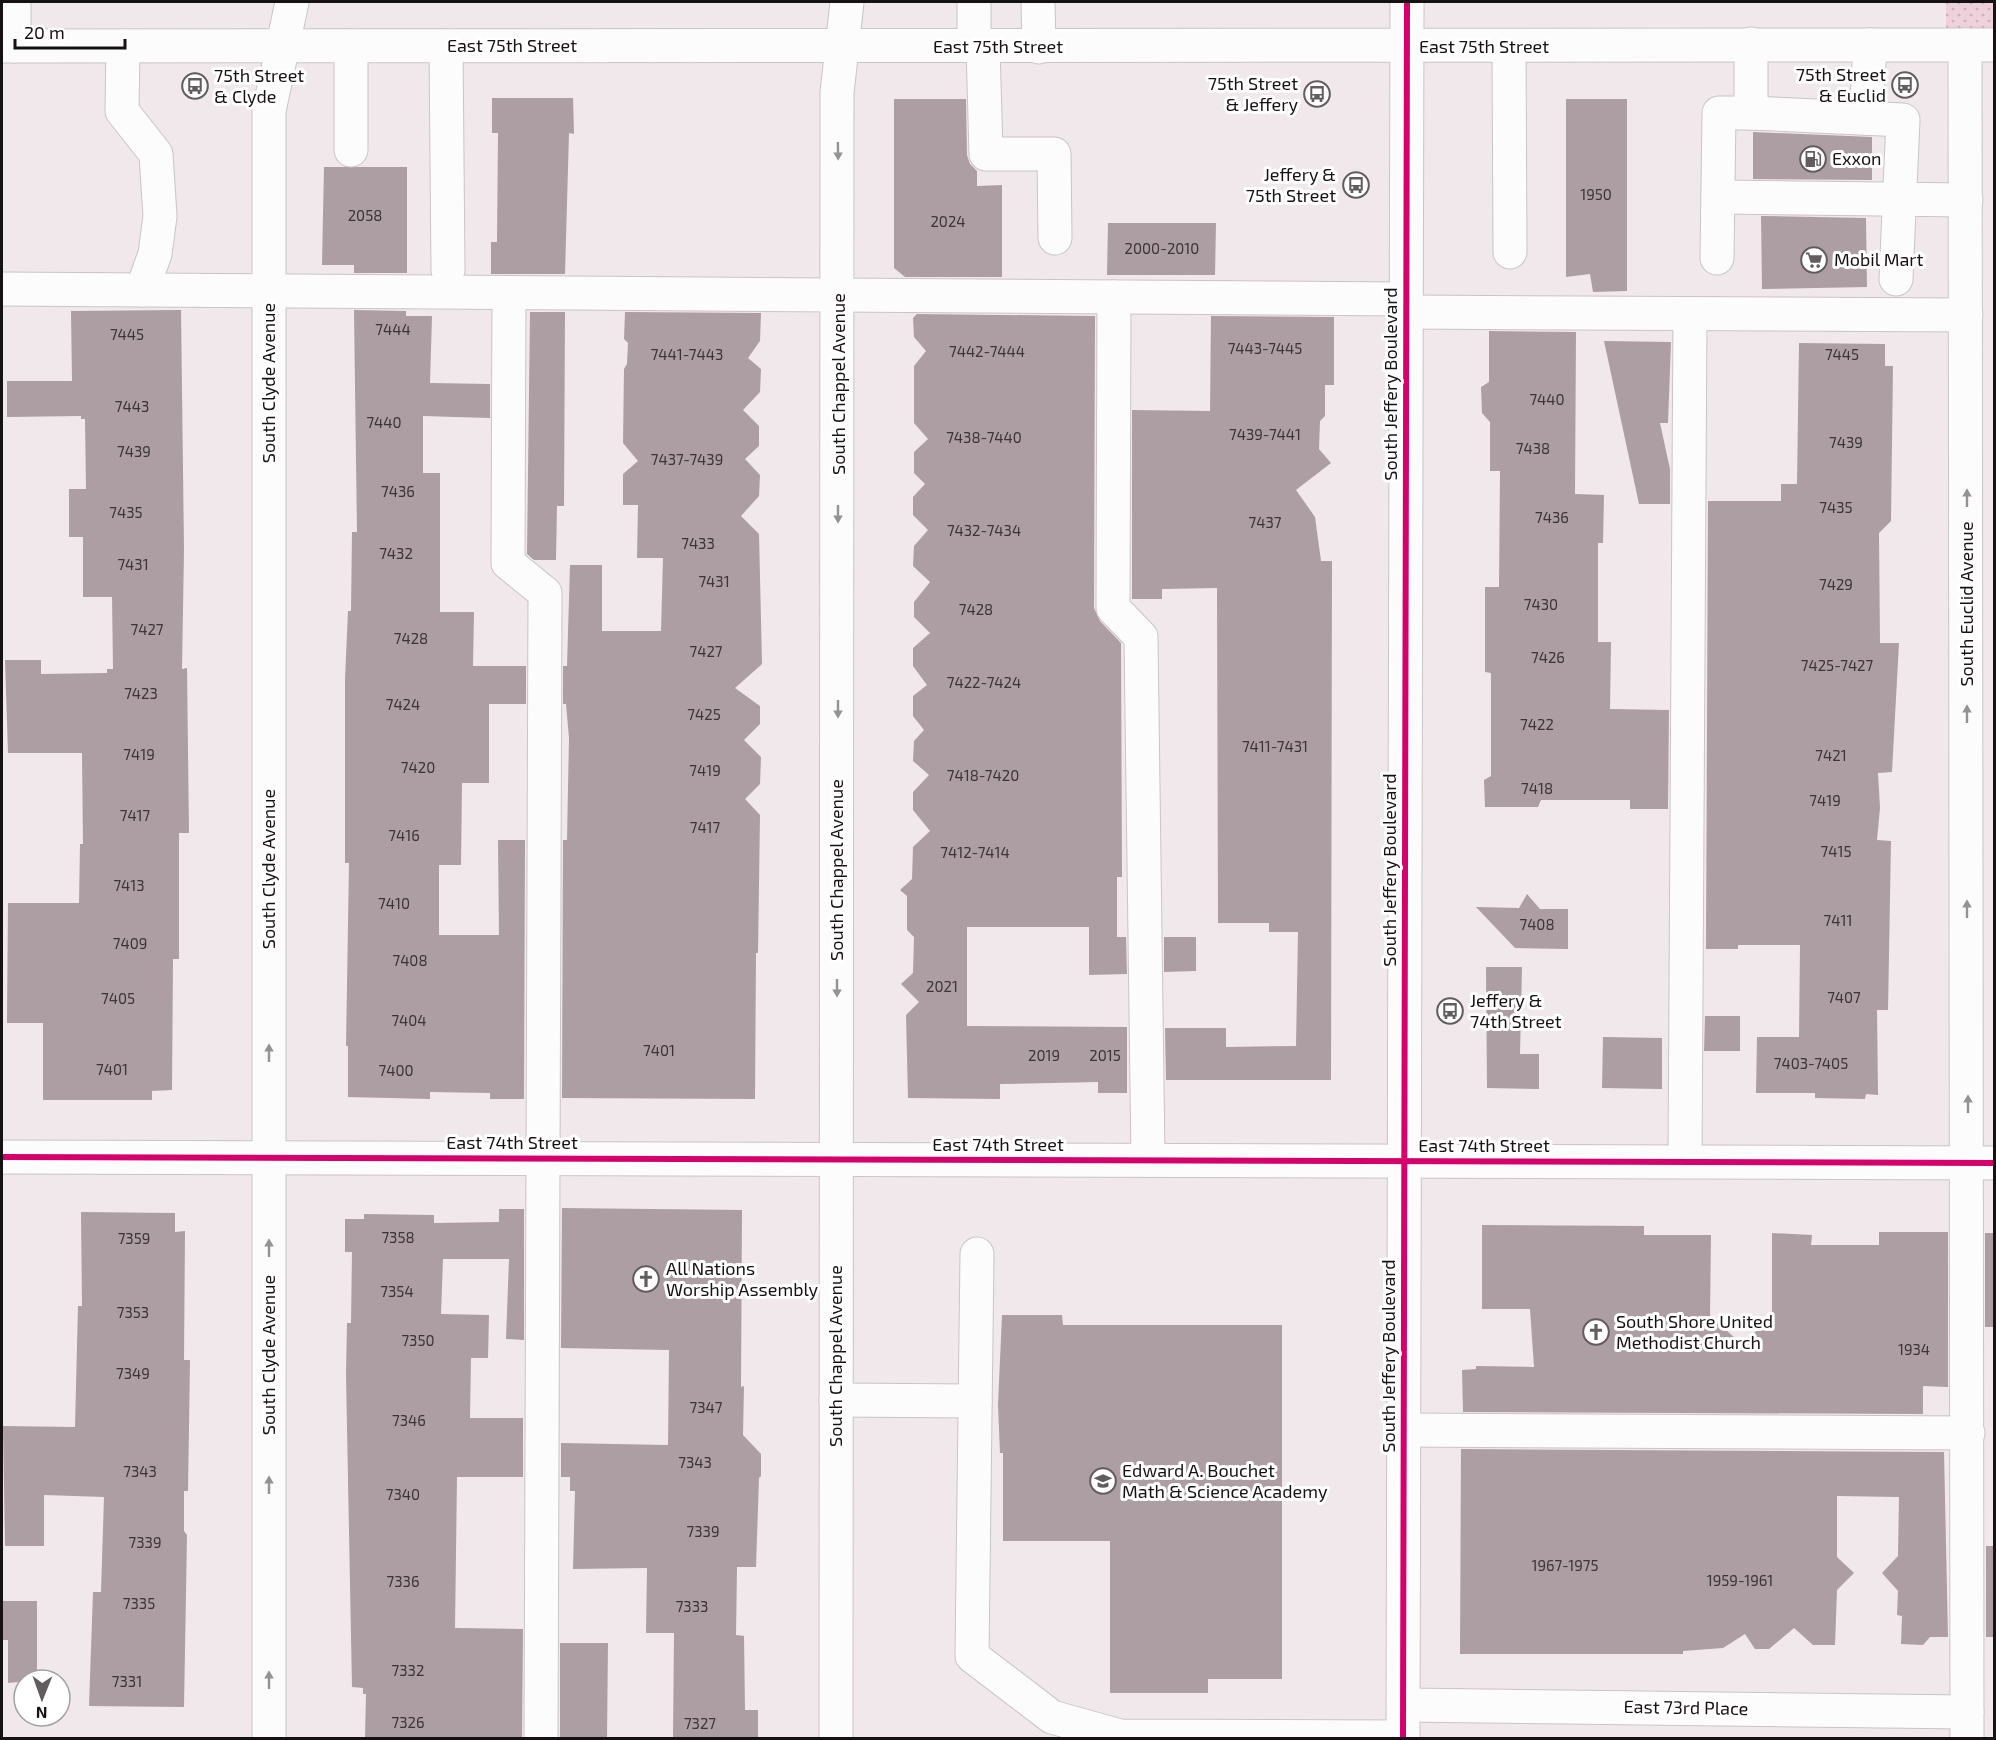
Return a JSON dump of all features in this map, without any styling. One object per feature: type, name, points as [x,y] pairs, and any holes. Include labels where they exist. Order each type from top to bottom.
[{"type":"street","points":[[8,46],[14,2]]},
{"type":"street","name":"South Clyde Avenue","points":[[269,1738],[269,111],[292,2]]},
{"type":"street","name":"South Chappel Avenue","points":[[836,1738],[839,295],[837,93],[847,2]]},
{"type":"street","points":[[975,2],[986,154],[1054,154],[1055,238]]},
{"type":"street","points":[[1038,2],[1039,47]]},
{"type":"street","name":"South Jeffery Boulevard","points":[[1403,1738],[1407,2]]},
{"type":"street","points":[[1751,44],[1751,114]]},
{"type":"street","points":[[1866,118],[1870,45]]},
{"type":"street","name":"East 75th Street","points":[[8,46],[1980,45]]},
{"type":"street","name":"South Euclid Avenue","points":[[1968,1725],[1968,1433],[1981,1163],[1966,200],[1980,45]]},
{"type":"street","points":[[123,46],[122,111],[156,154],[160,216],[155,254],[142,290]]},
{"type":"street","points":[[351,46],[351,150]]},
{"type":"street","points":[[446,46],[448,270]]},
{"type":"street","points":[[1509,46],[1510,252]]},
{"type":"street","points":[[1718,258],[1719,113],[1903,120],[1896,279]]},
{"type":"street","points":[[1718,197],[1966,200]]},
{"type":"street","points":[[2,289],[1114,297],[1690,314],[1966,315]]},
{"type":"street","points":[[509,293],[508,563],[544,593],[541,1738]]},
{"type":"street","points":[[1114,297],[1113,608],[1141,637],[1148,1160]]},
{"type":"street","points":[[1685,1161],[1690,314]]},
{"type":"street","name":"East 74th Street","points":[[2,1157],[1981,1163]]},
{"type":"street","points":[[977,1254],[972,1656],[1052,1717],[1120,1736],[1403,1738]]},
{"type":"street","points":[[836,1400],[975,1401]]},
{"type":"street","points":[[1404,1430],[1968,1433]]},
{"type":"street","name":"East 73rd Place","points":[[1404,1705],[1968,1725]]},
{"type":"shaded area","points":[[1946,2],[1994,2],[1994,30],[1946,30]]},
{"type":"building","points":[[492,98],[573,98],[574,134],[569,133],[565,274],[491,274],[491,242],[497,242],[498,133],[492,133]]},
{"type":"building","points":[[894,99],[966,99],[967,155],[970,164],[977,171],[977,186],[1002,185],[1002,277],[905,277],[894,268]]},
{"type":"building","points":[[1566,99],[1627,99],[1627,291],[1593,292],[1590,274],[1566,277]]},
{"type":"building","name":"Exxon","points":[[1753,132],[1872,137],[1872,180],[1753,179]]},
{"type":"building","points":[[324,167],[407,167],[407,273],[354,273],[354,265],[322,265]]},
{"type":"building","name":"Mobil Mart","points":[[1761,216],[1866,218],[1867,287],[1762,289]]},
{"type":"building","points":[[1108,223],[1216,223],[1215,275],[1107,275]]},
{"type":"building","points":[[181,310],[184,550],[182,669],[187,668],[189,833],[179,833],[179,959],[173,959],[172,1090],[152,1091],[152,1100],[43,1100],[43,1023],[7,1023],[8,903],[79,903],[80,844],[83,844],[82,753],[8,753],[5,660],[41,660],[41,674],[107,673],[107,669],[113,669],[112,597],[83,597],[83,537],[69,537],[69,489],[86,489],[85,419],[81,419],[81,416],[7,417],[7,381],[72,381],[71,311]]},
{"type":"building","points":[[354,310],[406,311],[406,316],[432,316],[430,383],[490,384],[490,418],[423,416],[423,473],[440,473],[440,612],[474,612],[473,666],[526,666],[526,704],[489,704],[489,783],[462,783],[461,865],[439,865],[439,935],[499,935],[498,840],[525,840],[524,1099],[490,1099],[490,1093],[430,1092],[430,1099],[348,1097],[348,1046],[346,1046],[349,863],[345,863],[345,679],[348,611],[351,611],[352,532],[357,532]]},
{"type":"building","points":[[530,312],[565,312],[564,506],[557,506],[556,560],[534,560],[527,554]]},
{"type":"building","points":[[625,312],[761,313],[760,341],[748,358],[761,369],[760,392],[743,410],[759,426],[759,446],[745,459],[760,475],[759,496],[741,516],[759,534],[762,664],[735,688],[760,706],[760,724],[744,740],[761,757],[760,784],[745,799],[760,815],[755,1099],[562,1098],[563,840],[567,840],[569,738],[566,704],[563,704],[563,666],[567,666],[570,565],[602,565],[602,631],[661,631],[663,558],[637,558],[638,505],[623,505],[623,474],[638,461],[623,443],[624,369],[627,364],[628,343],[624,339]]},
{"type":"building","points":[[917,314],[1095,316],[1094,608],[1100,621],[1121,643],[1122,877],[1117,877],[1117,937],[1126,937],[1127,974],[1089,975],[1089,927],[967,927],[967,1026],[1127,1027],[1127,1093],[1098,1093],[1098,1082],[1000,1084],[1000,1099],[908,1098],[906,1015],[919,1002],[901,984],[913,973],[914,937],[907,930],[907,896],[900,890],[912,879],[913,847],[930,831],[913,810],[913,792],[929,775],[913,761],[914,741],[924,730],[913,716],[913,696],[927,685],[913,666],[913,648],[930,633],[914,617],[914,602],[930,582],[913,566],[914,546],[928,530],[913,515],[913,497],[925,484],[914,473],[914,452],[928,439],[914,423],[914,366],[926,351],[914,337],[913,318]]},
{"type":"building","points":[[1211,316],[1334,317],[1334,385],[1325,385],[1325,416],[1320,421],[1319,449],[1331,463],[1296,490],[1315,517],[1321,561],[1332,561],[1331,1080],[1166,1080],[1165,1028],[1226,1028],[1226,1047],[1296,1046],[1298,932],[1269,932],[1269,923],[1218,923],[1217,588],[1162,589],[1162,599],[1132,599],[1132,410],[1210,411]]},
{"type":"building","points":[[1489,331],[1576,332],[1575,494],[1604,495],[1603,543],[1598,543],[1598,642],[1611,642],[1610,709],[1669,710],[1668,809],[1630,809],[1630,800],[1541,800],[1538,807],[1485,807],[1484,780],[1491,776],[1491,673],[1485,672],[1485,587],[1499,587],[1500,471],[1490,471],[1490,422],[1482,413],[1481,387],[1489,382]]},
{"type":"building","points":[[1604,341],[1671,342],[1668,423],[1660,423],[1670,469],[1670,504],[1639,504]]},
{"type":"building","points":[[1799,343],[1885,344],[1885,366],[1893,366],[1891,521],[1879,533],[1880,643],[1899,643],[1892,772],[1878,773],[1880,808],[1877,840],[1891,841],[1888,1010],[1877,1010],[1878,1095],[1866,1094],[1865,1099],[1815,1098],[1815,1093],[1756,1093],[1757,1037],[1799,1037],[1800,945],[1738,945],[1738,949],[1706,949],[1708,501],[1781,501],[1781,484],[1797,484]]},
{"type":"building","points":[[1527,894],[1540,909],[1568,909],[1568,949],[1515,948],[1476,907],[1519,908]]},
{"type":"building","points":[[1164,937],[1196,937],[1196,971],[1164,972]]},
{"type":"building","points":[[1486,967],[1522,967],[1520,1054],[1539,1054],[1539,1089],[1487,1088]]},
{"type":"building","points":[[1705,1016],[1740,1016],[1740,1051],[1704,1051]]},
{"type":"building","points":[[1603,1037],[1662,1038],[1662,1089],[1602,1088]]},
{"type":"building","points":[[562,1208],[742,1210],[743,1435],[761,1454],[761,1476],[759,1478],[756,1567],[737,1567],[736,1635],[744,1636],[745,1710],[758,1710],[758,1738],[673,1738],[674,1633],[646,1633],[647,1568],[573,1569],[575,1491],[570,1491],[570,1477],[561,1477],[561,1443],[668,1445],[669,1350],[561,1348]]},
{"type":"building","points":[[499,1209],[524,1209],[524,1340],[506,1339],[509,1259],[443,1259],[441,1314],[489,1315],[488,1358],[471,1358],[470,1418],[523,1418],[523,1477],[457,1477],[455,1628],[523,1629],[522,1738],[365,1738],[366,1694],[363,1694],[363,1688],[352,1687],[346,1375],[347,1323],[351,1323],[352,1252],[345,1252],[345,1219],[364,1219],[364,1214],[434,1215],[434,1223],[499,1222]]},
{"type":"building","points":[[81,1212],[175,1213],[175,1232],[185,1231],[184,1360],[190,1360],[188,1491],[184,1491],[184,1531],[187,1535],[184,1707],[89,1706],[93,1592],[101,1592],[104,1497],[44,1495],[44,1546],[5,1546],[3,1426],[75,1427],[78,1306],[82,1306]]},
{"type":"building","points":[[1482,1225],[1644,1226],[1644,1235],[1711,1235],[1710,1316],[1743,1345],[1772,1314],[1772,1233],[1812,1235],[1811,1245],[1879,1245],[1879,1232],[1948,1232],[1948,1387],[1923,1386],[1923,1414],[1463,1412],[1462,1370],[1476,1369],[1476,1366],[1534,1367],[1530,1309],[1482,1309]]},
{"type":"building","points":[[1985,1233],[1995,1233],[1995,1327],[1985,1327]]},
{"type":"building","points":[[1002,1315],[1062,1315],[1063,1325],[1282,1325],[1282,1679],[1208,1679],[1208,1693],[1110,1693],[1110,1541],[1003,1541],[1003,1453],[1000,1453],[998,1405]]},
{"type":"building","points":[[1461,1449],[1944,1452],[1948,1637],[1930,1637],[1923,1645],[1901,1644],[1902,1616],[1897,1615],[1898,1591],[1882,1573],[1898,1556],[1899,1497],[1837,1496],[1837,1557],[1854,1573],[1837,1590],[1835,1645],[1813,1645],[1794,1628],[1769,1649],[1755,1649],[1745,1634],[1723,1648],[1683,1651],[1683,1654],[1460,1654]]},
{"type":"building","points":[[1986,1546],[1995,1546],[1995,1637],[1986,1637]]},
{"type":"building","points":[[2,1601],[37,1601],[37,1668],[12,1668],[12,1683],[8,1683],[8,1640],[2,1640]]},
{"type":"building","points":[[560,1643],[608,1643],[607,1738],[560,1738]]},
{"type":"cycle path","points":[[1403,1738],[1407,2]]},
{"type":"cycle path","points":[[2,1157],[1994,1163]]},
{"type":"place","name":"75th Street & Euclid","points":[[1905,85]]},
{"type":"place","name":"75th Street & Clyde","points":[[195,86]]},
{"type":"place","name":"75th Street & Jeffery","points":[[1317,94]]},
{"type":"place","name":"Exxon","points":[[1813,159]]},
{"type":"place","name":"Jeffery & 75th Street","points":[[1356,185]]},
{"type":"place","name":"Mobil Mart","points":[[1814,260]]},
{"type":"place","name":"Jeffery & 74th Street","points":[[1450,1011]]},
{"type":"place","name":"All Nations Worship Assembly","points":[[646,1279]]},
{"type":"place","name":"South Shore United Methodist Church","points":[[1596,1332]]},
{"type":"place","name":"Edward A. Bouchet Math & Science Academy","points":[[1103,1481]]}]
